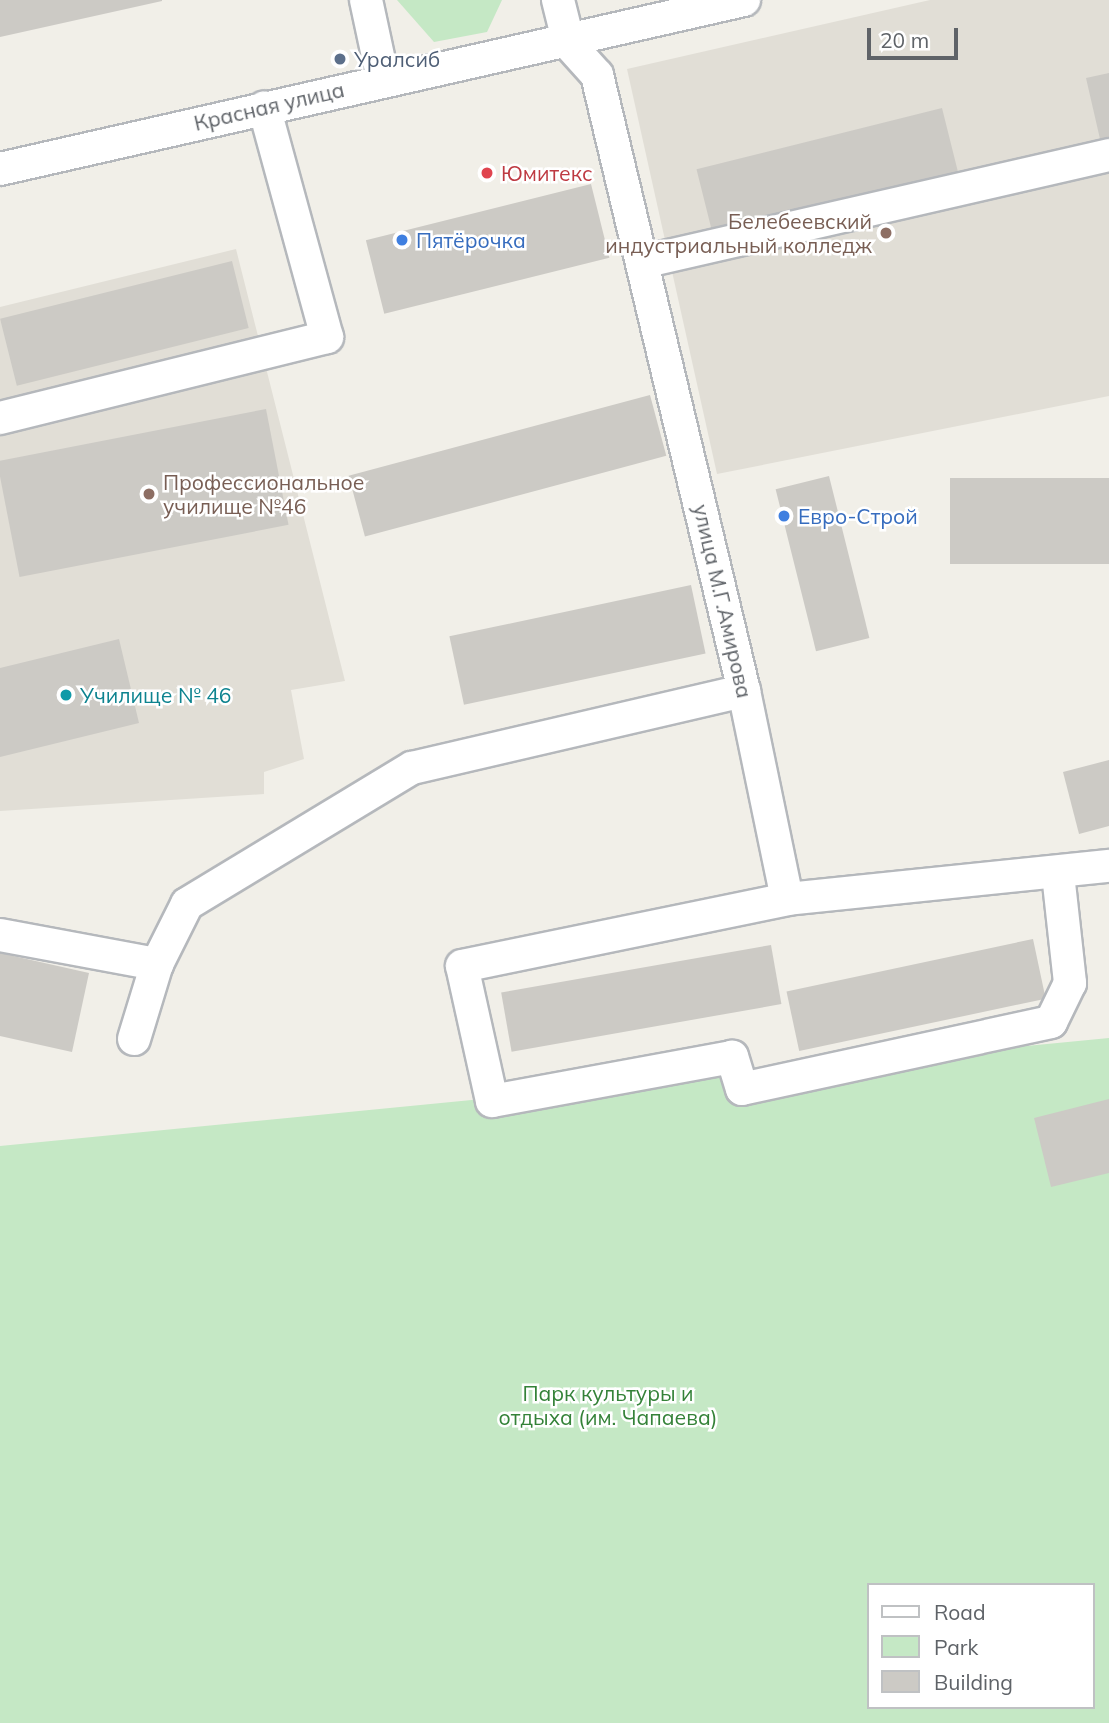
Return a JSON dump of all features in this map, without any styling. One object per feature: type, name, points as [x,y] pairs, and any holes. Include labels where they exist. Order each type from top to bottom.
[{"type":"street","points":[[366,0],[383,79]]},
{"type":"street","name":"улица М.Г.Амирова","points":[[558,0],[569,44],[597,75],[744,691],[786,898]]},
{"type":"street","name":"Красная улица","points":[[0,169],[383,79],[569,44],[744,0]]},
{"type":"street","points":[[0,418],[327,337],[264,107]]},
{"type":"street","points":[[642,261],[1109,155]]},
{"type":"street","points":[[134,1040],[157,964],[187,904],[412,768],[744,691]]},
{"type":"street","points":[[1058,874],[1070,983],[1052,1022],[742,1089],[732,1057],[492,1101],[462,966],[786,898],[1058,874],[1109,866]]},
{"type":"street","points":[[0,935],[157,964]]},
{"type":"shaded area","name":"Белебеевский индустриальный колледж","points":[[930,0],[1109,0],[1109,396],[717,474],[627,69]]},
{"type":"shaded area","name":"Профессиональное училище №46","points":[[236,249],[345,681],[291,690],[304,759],[264,772],[264,794],[0,811],[0,307]]},
{"type":"green space","points":[[397,0],[502,0],[487,32],[434,42]]},
{"type":"green space","name":"Парк культуры и отдыха (им. Чапаева)","points":[[1109,1038],[1109,1723],[0,1723],[0,1146]]},
{"type":"building","points":[[0,0],[162,0],[162,1],[0,37]]},
{"type":"building","points":[[1109,73],[1109,137],[1100,139],[1086,78]]},
{"type":"building","points":[[942,108],[959,178],[714,239],[697,169]]},
{"type":"building","points":[[591,184],[609,258],[384,314],[366,240]]},
{"type":"building","points":[[232,261],[249,328],[17,386],[0,319]]},
{"type":"building","points":[[650,395],[666,456],[365,537],[349,476]]},
{"type":"building","points":[[266,409],[289,525],[20,577],[0,477],[0,461]]},
{"type":"building","points":[[829,476],[869,638],[816,651],[776,489]]},
{"type":"building","points":[[950,478],[1109,478],[1109,564],[950,564]]},
{"type":"building","points":[[691,585],[706,653],[464,705],[449,636]]},
{"type":"building","name":"Училище № 46","points":[[119,639],[139,723],[0,757],[0,668]]},
{"type":"building","points":[[1109,760],[1109,826],[1079,834],[1063,772]]},
{"type":"building","points":[[1033,939],[1046,999],[799,1051],[787,991]]},
{"type":"building","points":[[771,945],[781,1004],[512,1052],[501,993]]},
{"type":"building","points":[[0,953],[89,973],[72,1052],[0,1036]]},
{"type":"building","points":[[1109,1099],[1109,1173],[1051,1187],[1034,1118]]},
{"type":"place","name":"Уралсиб","points":[[340,59]]},
{"type":"place","name":"Юмитекс","points":[[487,173]]},
{"type":"place","name":"Белебеевский индустриальный колледж","points":[[886,233]]},
{"type":"place","name":"Пятёрочка","points":[[402,240]]},
{"type":"place","name":"Профессиональное училище №46","points":[[149,494]]},
{"type":"place","name":"Евро-Строй","points":[[784,516]]},
{"type":"place","name":"Училище № 46","points":[[66,695]]}]
